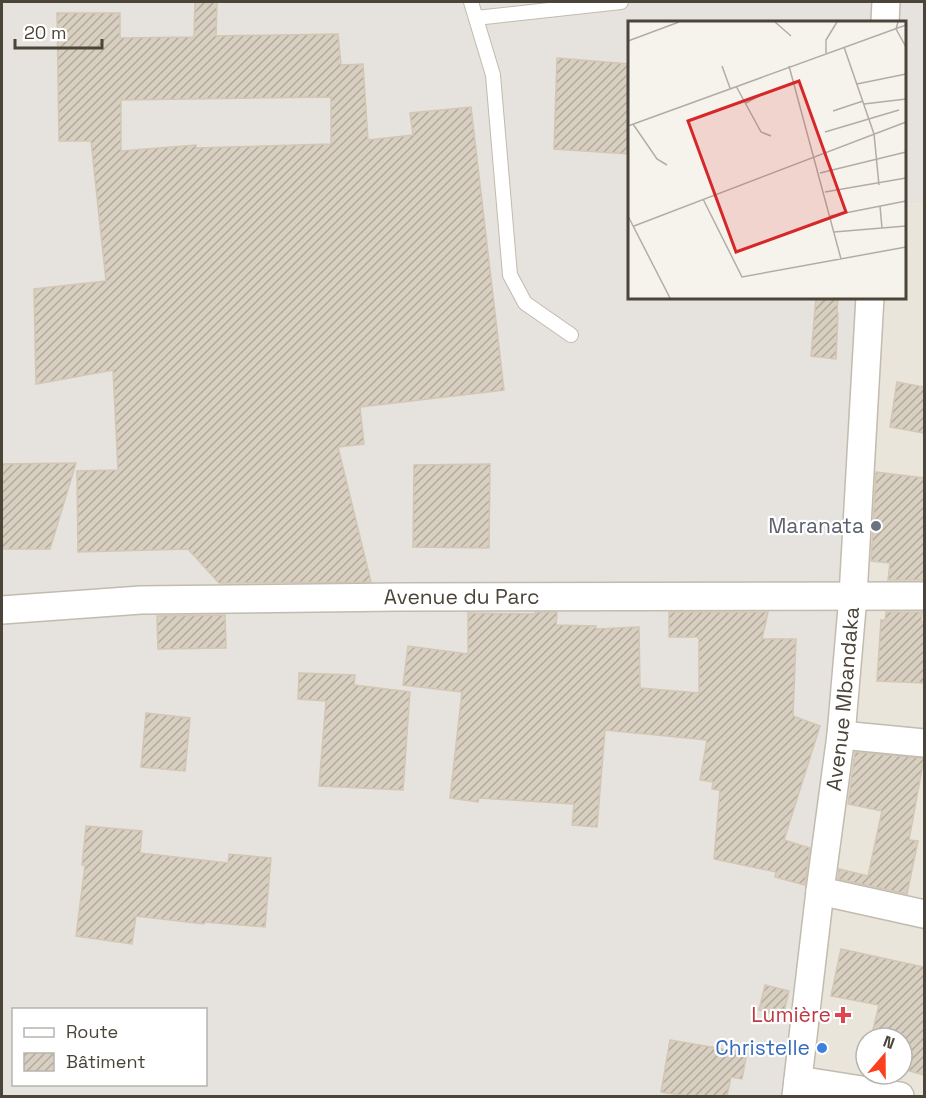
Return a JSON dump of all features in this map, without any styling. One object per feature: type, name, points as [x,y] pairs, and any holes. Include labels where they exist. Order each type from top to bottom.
[{"type":"street","points":[[885,21],[886,2]]},
{"type":"street","name":"Avenue Mbandaka","points":[[797,1088],[841,735],[853,596],[870,298]]},
{"type":"street","name":"Avenue du Parc","points":[[2,610],[141,600],[924,596]]},
{"type":"street","points":[[841,735],[924,743]]},
{"type":"street","points":[[820,891],[924,914]]},
{"type":"street","points":[[797,1088],[900,1096]]},
{"type":"lane","points":[[471,2],[494,75],[510,275],[525,303],[571,335]]},
{"type":"lane","points":[[476,18],[621,2]]},
{"type":"shaded area","points":[[2,2],[924,2],[924,203],[905,204],[905,21],[628,21],[628,298],[881,298],[796,1096],[2,1096]]},
{"type":"shaded area","points":[[924,203],[924,1096],[796,1096],[881,298],[905,298],[905,204]]},
{"type":"building","points":[[195,2],[217,2],[216,36],[338,34],[341,65],[363,64],[368,140],[413,135],[410,113],[471,107],[504,390],[360,407],[364,444],[338,447],[371,582],[219,583],[188,549],[78,552],[77,471],[118,470],[113,370],[36,384],[34,289],[106,281],[91,141],[59,141],[57,13],[120,13],[120,38],[194,37]],"holes":[[[331,97],[331,144],[196,148],[196,145],[121,151],[121,100]]]},
{"type":"building","points":[[557,58],[628,64],[628,154],[554,149]]},
{"type":"building","points":[[816,298],[838,298],[836,359],[811,356]]},
{"type":"building","points":[[897,382],[924,387],[924,433],[890,427]]},
{"type":"building","points":[[76,463],[50,549],[2,549],[2,464]]},
{"type":"building","points":[[490,464],[489,548],[413,547],[414,465]]},
{"type":"building","points":[[876,472],[924,478],[924,580],[888,580],[890,563],[871,561]]},
{"type":"building","points":[[535,612],[557,612],[556,625],[596,626],[596,629],[639,627],[640,688],[699,693],[699,639],[698,637],[669,637],[669,612],[768,612],[762,639],[796,639],[793,716],[820,726],[784,840],[810,848],[805,885],[775,877],[776,872],[714,859],[720,790],[712,789],[713,782],[700,780],[707,740],[605,730],[597,827],[572,825],[574,804],[479,798],[478,802],[450,798],[462,692],[403,685],[408,646],[468,654],[468,613],[535,614]]},
{"type":"building","points":[[886,612],[922,612],[924,683],[877,681],[881,620],[885,620]]},
{"type":"building","points":[[225,615],[226,648],[158,649],[157,616]]},
{"type":"building","points":[[299,673],[355,675],[354,685],[410,692],[403,790],[319,786],[326,701],[298,699]]},
{"type":"building","points":[[146,713],[190,718],[185,771],[141,767]]},
{"type":"building","points":[[855,752],[924,758],[909,840],[918,841],[907,894],[838,879],[839,869],[868,876],[882,811],[848,804]]},
{"type":"building","points":[[86,826],[142,831],[140,853],[228,863],[229,854],[271,858],[265,927],[205,922],[204,924],[136,916],[132,944],[76,936],[85,865],[82,865]]},
{"type":"building","points":[[841,949],[924,967],[924,1075],[914,1072],[914,1026],[874,1026],[879,1005],[831,996]]},
{"type":"building","points":[[765,985],[789,991],[783,1016],[759,1010]]},
{"type":"building","points":[[670,1040],[747,1053],[742,1079],[731,1077],[727,1096],[687,1096],[661,1092]]},
{"type":"place","name":"Maranata","points":[[876,526]]},
{"type":"place","name":"Lumière","points":[[843,1015]]},
{"type":"place","name":"Christelle","points":[[822,1048]]}]
